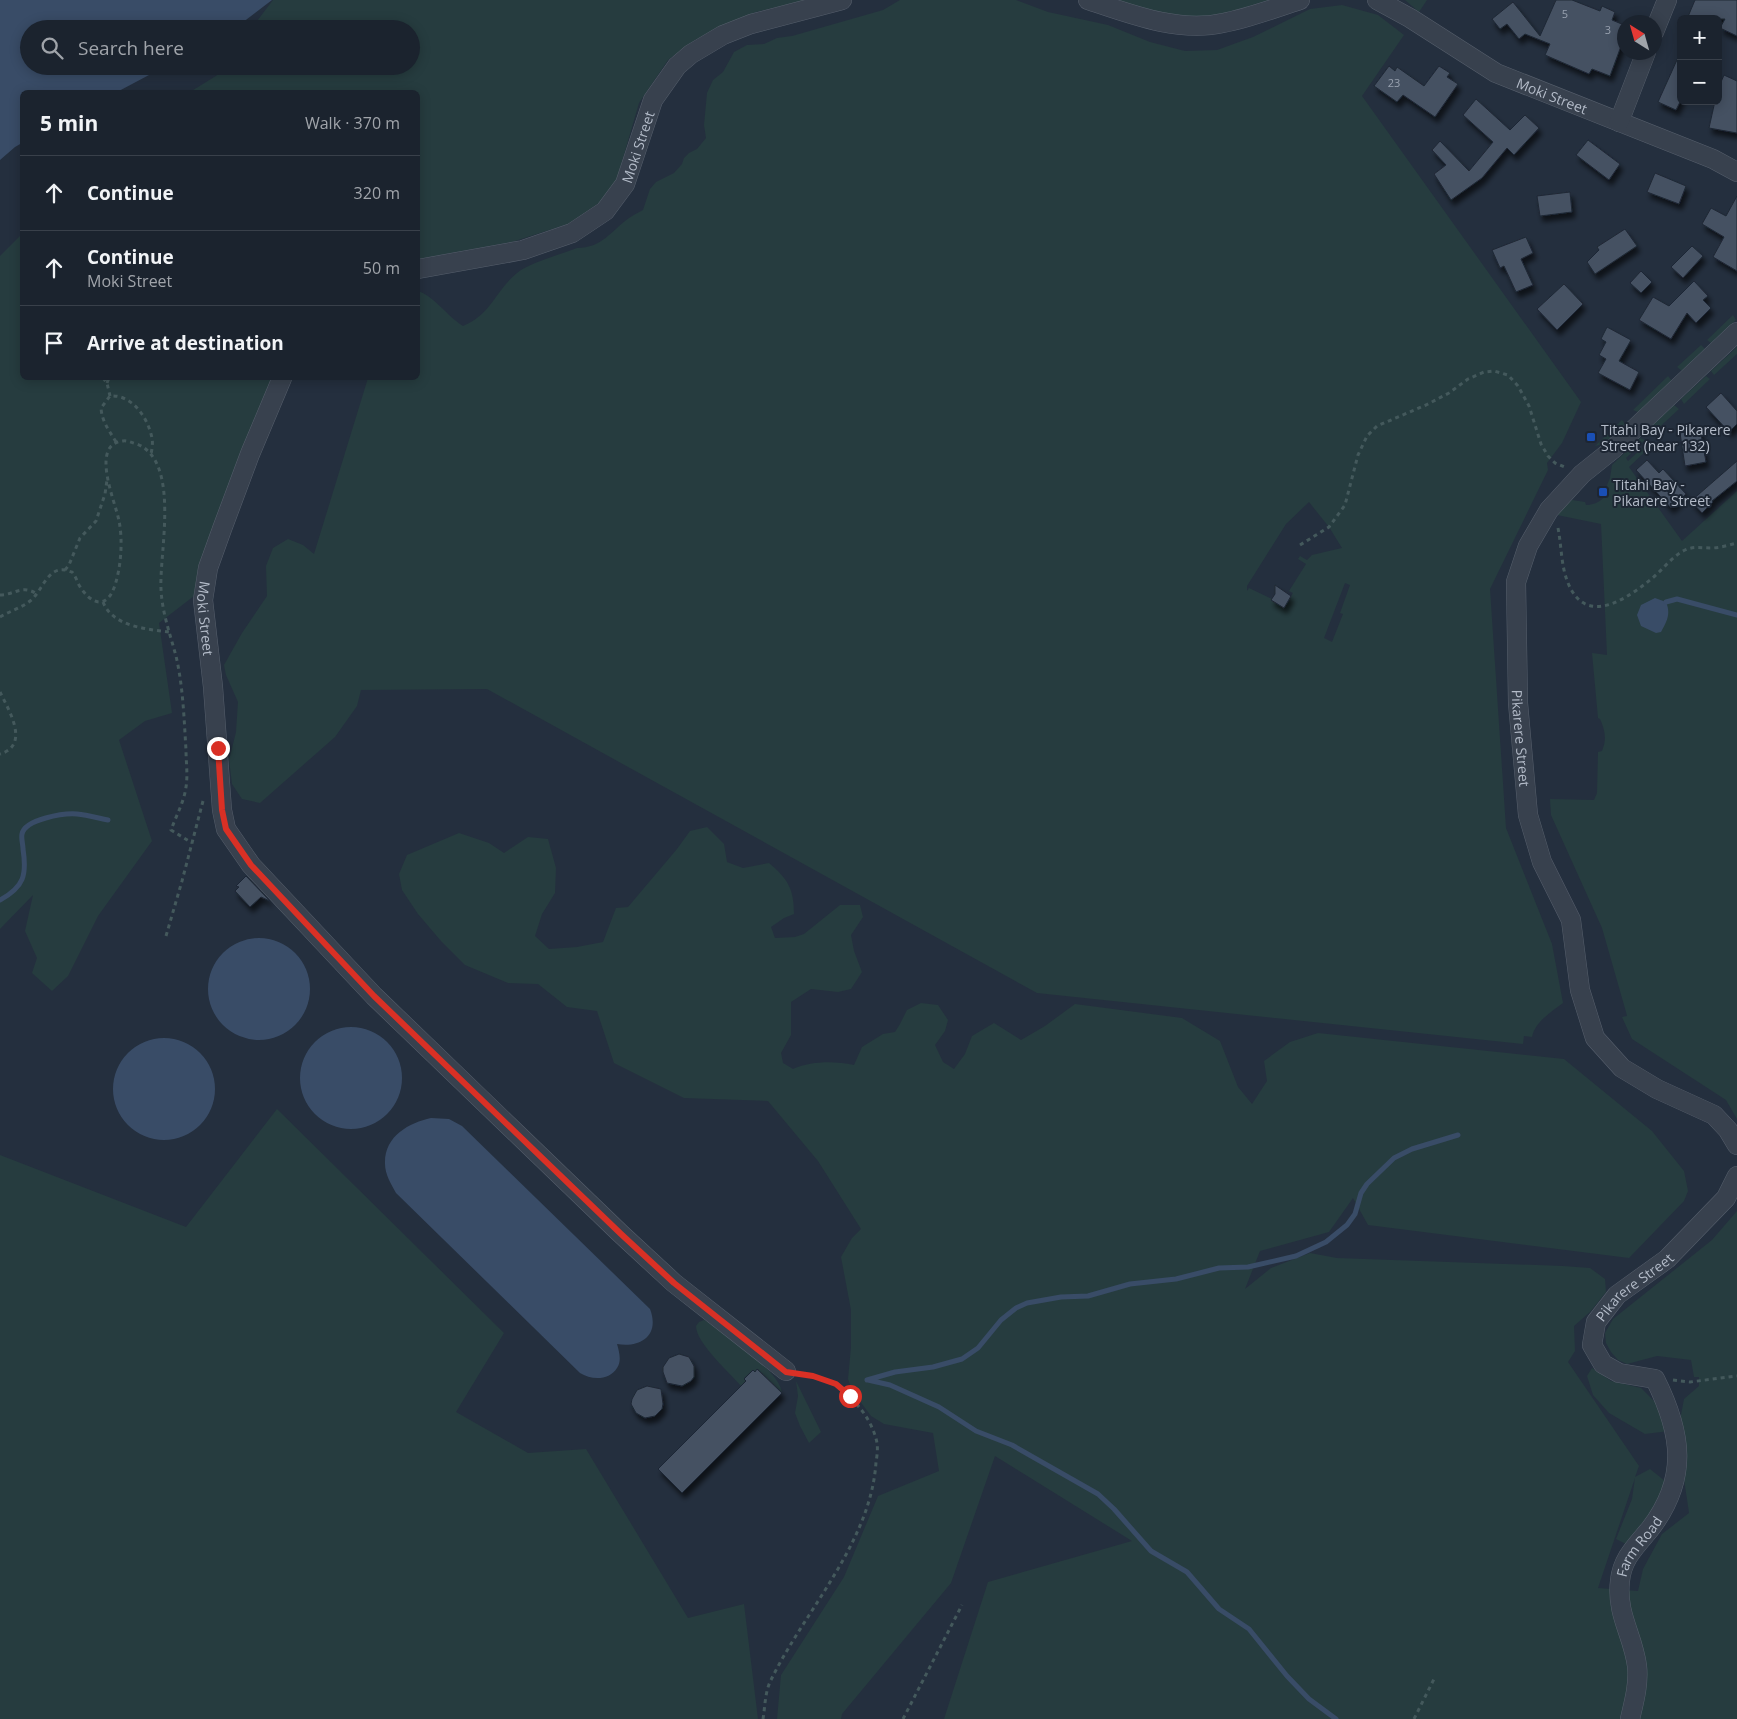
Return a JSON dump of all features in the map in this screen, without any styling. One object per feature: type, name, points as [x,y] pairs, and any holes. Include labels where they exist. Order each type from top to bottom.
[{"type":"street","name":"Moki Street","points":[[420,269],[522,250],[572,233],[605,211],[625,184],[653,100],[677,66],[691,54],[723,34],[751,24],[842,0]]},
{"type":"street","points":[[1088,0],[1149,20],[1184,25],[1222,24],[1300,0]]},
{"type":"street","name":"Moki Street","points":[[1378,0],[1410,18],[1496,73],[1713,159],[1737,172]]},
{"type":"street","points":[[1661,15],[1667,0]]},
{"type":"street","points":[[1619,122],[1643,60]]},
{"type":"street","name":"Pikarere Street","points":[[1737,332],[1612,450],[1582,474],[1549,510],[1528,546],[1516,582],[1518,703],[1528,815],[1542,862],[1571,920],[1580,990],[1595,1038],[1622,1068],[1656,1089],[1714,1115],[1728,1130],[1737,1144]]},
{"type":"street","name":"Moki Street","points":[[281,380],[250,454],[208,568],[203,600],[205,631],[213,686],[222,810],[226,829],[251,865],[374,996],[674,1283],[786,1372]]},
{"type":"street","name":"Pikarere Street","points":[[1655,1379],[1619,1373],[1603,1364],[1592,1345],[1596,1322],[1617,1295],[1667,1259],[1726,1198],[1737,1176]]},
{"type":"street","name":"Farm Road","points":[[1630,1719],[1636,1693],[1637,1666],[1620,1608],[1620,1577],[1632,1549],[1650,1529],[1673,1490],[1678,1465],[1676,1438],[1671,1413],[1655,1379]]},
{"type":"path","points":[[1300,546],[1329,527],[1345,505],[1358,455],[1367,436],[1376,426],[1426,405],[1449,393],[1468,379],[1484,372],[1494,371],[1508,375],[1518,386],[1529,406],[1540,444],[1548,456],[1555,463],[1582,474]]},
{"type":"path","points":[[104,380],[107,383],[110,396],[101,408],[101,416],[116,442]]},
{"type":"path","points":[[110,396],[127,399],[144,416],[152,439],[151,454]]},
{"type":"path","points":[[65,570],[80,538],[96,521],[105,494],[107,479],[106,458],[110,448],[116,442],[125,440],[142,447],[151,454],[160,474],[163,490],[165,512],[161,589],[163,608],[176,657],[185,722],[187,777],[183,801],[171,830],[192,843]]},
{"type":"path","points":[[0,617],[21,607],[37,594],[50,575],[57,570],[71,572],[79,586],[92,600],[98,603],[108,599],[116,584],[119,561],[120,522],[107,479]]},
{"type":"path","points":[[1549,510],[1558,528],[1565,572],[1570,589],[1581,602],[1592,607],[1605,606],[1638,589],[1686,549],[1698,547],[1712,548],[1737,543]]},
{"type":"path","points":[[0,595],[20,590],[27,590],[37,594]]},
{"type":"path","points":[[103,602],[105,607],[116,618],[136,628],[169,632]]},
{"type":"path","points":[[0,692],[14,719],[16,731],[14,743],[6,752],[0,754]]},
{"type":"path","points":[[166,936],[205,794]]},
{"type":"path","points":[[763,1719],[769,1685],[788,1648],[836,1572],[862,1522],[875,1479],[878,1444],[866,1416],[856,1403],[836,1384],[813,1376],[786,1372]]},
{"type":"path","points":[[1655,1379],[1690,1382],[1737,1376]]},
{"type":"path","points":[[903,1719],[962,1605]]},
{"type":"path","points":[[1414,1719],[1434,1678]]},
{"type":"green space","points":[[273,0],[807,0],[756,12],[721,27],[695,40],[668,60],[639,103],[616,182],[599,203],[568,224],[512,242],[420,259],[420,90],[193,90],[217,75],[420,75],[420,20],[258,20]]},
{"type":"green space","points":[[900,0],[1016,0],[1048,12],[1108,25],[1150,42],[1185,51],[1217,50],[1253,37],[1310,9],[1342,5],[1378,15],[1404,35],[1362,96],[1581,402],[1562,443],[1547,463],[1548,470],[1490,589],[1506,828],[1552,944],[1563,1003],[1540,1022],[1532,1037],[1524,1036],[1523,1044],[1037,993],[487,689],[361,690],[357,706],[335,737],[260,803],[242,799],[232,784],[229,760],[236,732],[238,702],[226,675],[224,665],[242,633],[267,596],[266,566],[273,548],[288,539],[303,545],[314,554],[367,380],[420,380],[420,292],[463,326],[481,315],[509,280],[522,269],[577,248],[593,245],[606,238],[629,218],[643,210],[650,189],[656,182],[674,173],[682,164],[684,158],[697,149],[706,138],[704,125],[707,93],[713,80],[723,72],[734,52],[747,45],[764,44],[777,38],[792,36],[883,10]],"holes":[[[1309,502],[1329,527],[1342,548],[1312,555],[1307,560],[1300,556],[1298,559],[1306,564],[1289,591],[1293,593],[1284,608],[1272,599],[1249,588],[1247,591],[1247,586],[1286,524]],[[1345,583],[1350,585],[1340,613],[1343,614],[1332,642],[1324,638]]]},
{"type":"green space","points":[[1115,0],[1269,0],[1218,14],[1197,18],[1177,18]]},
{"type":"green space","points":[[1405,0],[1427,0],[1419,12]]},
{"type":"green space","points":[[20,236],[20,380],[271,380],[198,571],[194,596],[159,623],[172,713],[145,721],[119,740],[152,841],[98,916],[68,976],[52,991],[32,973],[37,958],[25,931],[33,895],[0,929],[0,256]]},
{"type":"green space","points":[[1733,315],[1736,320],[1711,343],[1707,340]]},
{"type":"green space","points":[[1701,345],[1705,349],[1682,371],[1677,367]]},
{"type":"green space","points":[[1737,347],[1737,354],[1714,375],[1711,371]]},
{"type":"green space","points":[[1668,376],[1672,381],[1638,412],[1633,410]]},
{"type":"green space","points":[[1706,376],[1710,379],[1684,404],[1681,399]]},
{"type":"green space","points":[[1674,405],[1679,409],[1652,434],[1648,429]]},
{"type":"green space","points":[[1622,420],[1625,424],[1604,444],[1595,446]]},
{"type":"green space","points":[[1640,438],[1645,440],[1626,458],[1628,461],[1648,443],[1651,446],[1629,467],[1682,541],[1737,491],[1737,1119],[1726,1100],[1632,1039],[1622,1017],[1627,1016],[1602,928],[1551,815],[1550,799],[1594,800],[1597,793],[1598,752],[1602,751],[1605,735],[1602,723],[1598,718],[1592,653],[1607,655],[1601,524],[1557,515],[1569,501],[1585,502],[1586,505],[1601,500],[1608,492],[1605,490],[1610,478],[1612,465]]},
{"type":"green space","points":[[707,827],[724,844],[727,862],[743,868],[769,863],[789,885],[793,898],[794,914],[771,927],[775,938],[795,937],[804,934],[840,905],[860,905],[863,917],[851,935],[854,951],[862,972],[851,989],[838,992],[811,989],[791,1002],[791,1035],[781,1053],[783,1063],[793,1069],[823,1062],[854,1065],[862,1047],[883,1034],[895,1032],[907,1010],[921,1003],[938,1005],[948,1020],[945,1031],[935,1045],[943,1062],[954,1069],[965,1054],[972,1036],[994,1023],[1021,1040],[1045,1026],[1075,1004],[1182,1018],[1220,1041],[1238,1087],[1252,1104],[1267,1081],[1264,1061],[1290,1042],[1318,1033],[1564,1059],[1652,1131],[1684,1171],[1688,1191],[1684,1201],[1629,1258],[1368,1225],[1353,1198],[1329,1232],[1260,1251],[1245,1289],[1271,1268],[1310,1253],[1337,1258],[1590,1268],[1605,1279],[1606,1292],[1590,1312],[1574,1326],[1575,1351],[1568,1362],[1639,1466],[1635,1477],[1650,1469],[1665,1481],[1663,1496],[1648,1518],[1626,1544],[1616,1539],[1632,1499],[1635,1478],[1598,1588],[1638,1591],[1643,1569],[1662,1534],[1689,1513],[1684,1479],[1684,1445],[1680,1420],[1684,1399],[1699,1386],[1699,1377],[1694,1377],[1691,1360],[1657,1356],[1627,1364],[1618,1360],[1606,1343],[1605,1333],[1613,1319],[1712,1240],[1737,1211],[1737,1719],[944,1719],[988,1582],[1132,1541],[995,1456],[951,1583],[842,1714],[841,1719],[777,1719],[781,1675],[844,1577],[878,1496],[939,1471],[933,1433],[884,1424],[871,1416],[853,1392],[848,1379],[851,1347],[851,1310],[841,1257],[852,1238],[861,1229],[818,1161],[768,1101],[684,1098],[614,1063],[597,1011],[567,1007],[538,984],[508,983],[465,965],[418,914],[402,890],[399,874],[407,855],[459,833],[489,843],[504,853],[528,837],[548,839],[556,868],[555,893],[542,914],[535,936],[549,949],[577,947],[603,942],[616,908],[628,907],[690,831]]},
{"type":"green space","points":[[277,1109],[504,1333],[456,1412],[528,1453],[586,1449],[688,1618],[744,1604],[758,1719],[0,1719],[0,1155],[186,1227]]},
{"type":"green space","points":[[704,1320],[739,1344],[762,1364],[779,1384],[782,1393],[758,1369],[755,1372],[753,1370],[744,1378],[746,1381],[741,1386],[714,1358],[701,1341],[696,1326]]},
{"type":"green space","points":[[1592,1368],[1611,1381],[1641,1388],[1659,1406],[1669,1431],[1645,1434],[1609,1413],[1593,1395],[1587,1376]]},
{"type":"green space","points":[[796,1381],[821,1432],[809,1443],[795,1413],[798,1396]]},
{"type":"water","points":[[0,0],[272,0],[246,20],[20,20],[20,75],[149,75],[121,90],[20,90],[20,144],[0,160]]},
{"type":"water","points":[[1655,598],[1666,602],[1668,610],[1668,617],[1661,632],[1656,633],[1641,626],[1637,615],[1641,605]]},
{"type":"water","points":[[259,938],[279,942],[295,953],[306,969],[310,989],[306,1009],[295,1025],[279,1036],[259,1040],[239,1036],[223,1025],[212,1009],[208,989],[212,969],[223,953],[239,942]]},
{"type":"water","points":[[351,1027],[371,1031],[387,1042],[398,1058],[402,1078],[398,1098],[387,1114],[371,1125],[351,1129],[331,1125],[315,1114],[304,1098],[300,1078],[304,1058],[315,1042],[331,1031]]},
{"type":"water","points":[[164,1038],[184,1042],[200,1053],[211,1069],[215,1089],[211,1109],[200,1125],[184,1136],[164,1140],[144,1136],[128,1125],[117,1109],[113,1089],[117,1069],[128,1053],[144,1042]]},
{"type":"water","points":[[431,1118],[449,1119],[462,1126],[650,1309],[652,1326],[650,1333],[641,1342],[626,1345],[617,1344],[620,1356],[614,1372],[600,1378],[589,1377],[580,1373],[396,1193],[385,1168],[386,1154],[389,1146],[399,1132],[414,1123]]},
{"type":"building","points":[[1556,0],[1572,0],[1600,11],[1602,6],[1615,12],[1612,20],[1617,22],[1617,57],[1610,76],[1592,69],[1589,74],[1545,55],[1550,44],[1525,34],[1519,39],[1507,24],[1500,29],[1492,19],[1513,2],[1540,36]]},
{"type":"building","points":[[1695,0],[1737,0],[1737,36],[1722,29],[1725,19],[1722,19],[1722,15],[1689,15]]},
{"type":"building","points":[[1677,60],[1678,105],[1676,110],[1658,102]]},
{"type":"building","points":[[1389,66],[1395,71],[1397,67],[1424,86],[1439,66],[1450,73],[1447,77],[1458,84],[1435,117],[1403,95],[1397,102],[1374,86]]},
{"type":"building","points":[[1724,75],[1737,81],[1737,133],[1709,128],[1714,105],[1722,105],[1722,80]]},
{"type":"building","points":[[1476,99],[1510,130],[1525,115],[1539,128],[1514,155],[1507,148],[1482,178],[1451,200],[1434,174],[1446,165],[1432,150],[1440,141],[1469,171],[1493,142],[1463,115]]},
{"type":"building","points":[[1588,140],[1620,164],[1609,180],[1576,155]]},
{"type":"building","points":[[1655,173],[1686,186],[1679,204],[1647,192]]},
{"type":"building","points":[[1570,192],[1572,212],[1540,216],[1537,196]]},
{"type":"building","points":[[1737,196],[1737,271],[1713,257],[1724,237],[1702,224],[1711,208],[1726,216]]},
{"type":"building","points":[[1625,229],[1637,246],[1595,274],[1587,262],[1599,250],[1597,247]]},
{"type":"building","points":[[1526,237],[1533,253],[1521,259],[1533,285],[1516,292],[1504,266],[1500,268],[1492,250]]},
{"type":"building","points":[[1692,246],[1703,256],[1683,278],[1671,267]]},
{"type":"building","points":[[1641,271],[1652,282],[1641,293],[1630,283]]},
{"type":"building","points":[[1694,281],[1708,296],[1703,300],[1711,308],[1696,323],[1687,313],[1671,339],[1639,320],[1653,297],[1669,306]]},
{"type":"building","points":[[1564,284],[1583,304],[1557,330],[1537,309]]},
{"type":"building","points":[[1607,327],[1631,340],[1619,361],[1639,372],[1630,390],[1598,373],[1606,359],[1599,355],[1606,342],[1601,339]]},
{"type":"building","points":[[1721,393],[1737,411],[1737,424],[1729,432],[1706,407]]},
{"type":"building","points":[[1700,429],[1706,462],[1685,466],[1680,433]]},
{"type":"building","points":[[1647,460],[1659,473],[1663,469],[1686,494],[1671,508],[1636,470]]},
{"type":"building","points":[[1737,461],[1737,481],[1712,501],[1702,513],[1691,501]]},
{"type":"building","points":[[1275,585],[1291,596],[1284,608],[1271,600],[1275,594]]},
{"type":"building","points":[[246,876],[270,901],[261,897],[250,907],[235,891],[239,887],[236,886]]},
{"type":"building","points":[[679,1354],[689,1357],[694,1366],[694,1377],[682,1386],[667,1383],[663,1372],[663,1367],[669,1358]]},
{"type":"building","points":[[757,1369],[782,1393],[682,1493],[658,1469],[746,1381],[744,1379],[753,1370],[755,1372]]},
{"type":"building","points":[[647,1386],[661,1389],[663,1404],[662,1409],[655,1416],[645,1418],[636,1413],[631,1404],[637,1390]]},
{"type":"waterway","points":[[1666,602],[1677,599],[1737,615]]},
{"type":"waterway","points":[[0,900],[14,890],[22,879],[24,873],[22,834],[30,824],[46,818],[71,814],[108,820]]},
{"type":"waterway","points":[[867,1380],[895,1372],[933,1367],[962,1359],[978,1348],[1001,1320],[1016,1308],[1027,1303],[1061,1297],[1088,1296],[1130,1284],[1176,1279],[1219,1268],[1248,1267],[1296,1256],[1326,1242],[1347,1225],[1355,1214],[1361,1193],[1367,1184],[1394,1158],[1412,1149],[1458,1135]]},
{"type":"waterway","points":[[868,1380],[890,1385],[939,1407],[976,1431],[1012,1445],[1098,1494],[1114,1509],[1151,1551],[1187,1572],[1219,1609],[1249,1629],[1287,1676],[1309,1699],[1336,1719]]},
{"type":"place","name":"Titahi Bay - Pikarere Street (near 132)","points":[[1591,437]]},
{"type":"place","name":"Titahi Bay - Pikarere Street","points":[[1603,492]]},
{"type":"route","points":[[218,748],[222,810],[226,829],[251,865],[374,996],[674,1283],[786,1372],[813,1376],[836,1384],[850,1396]]}]
